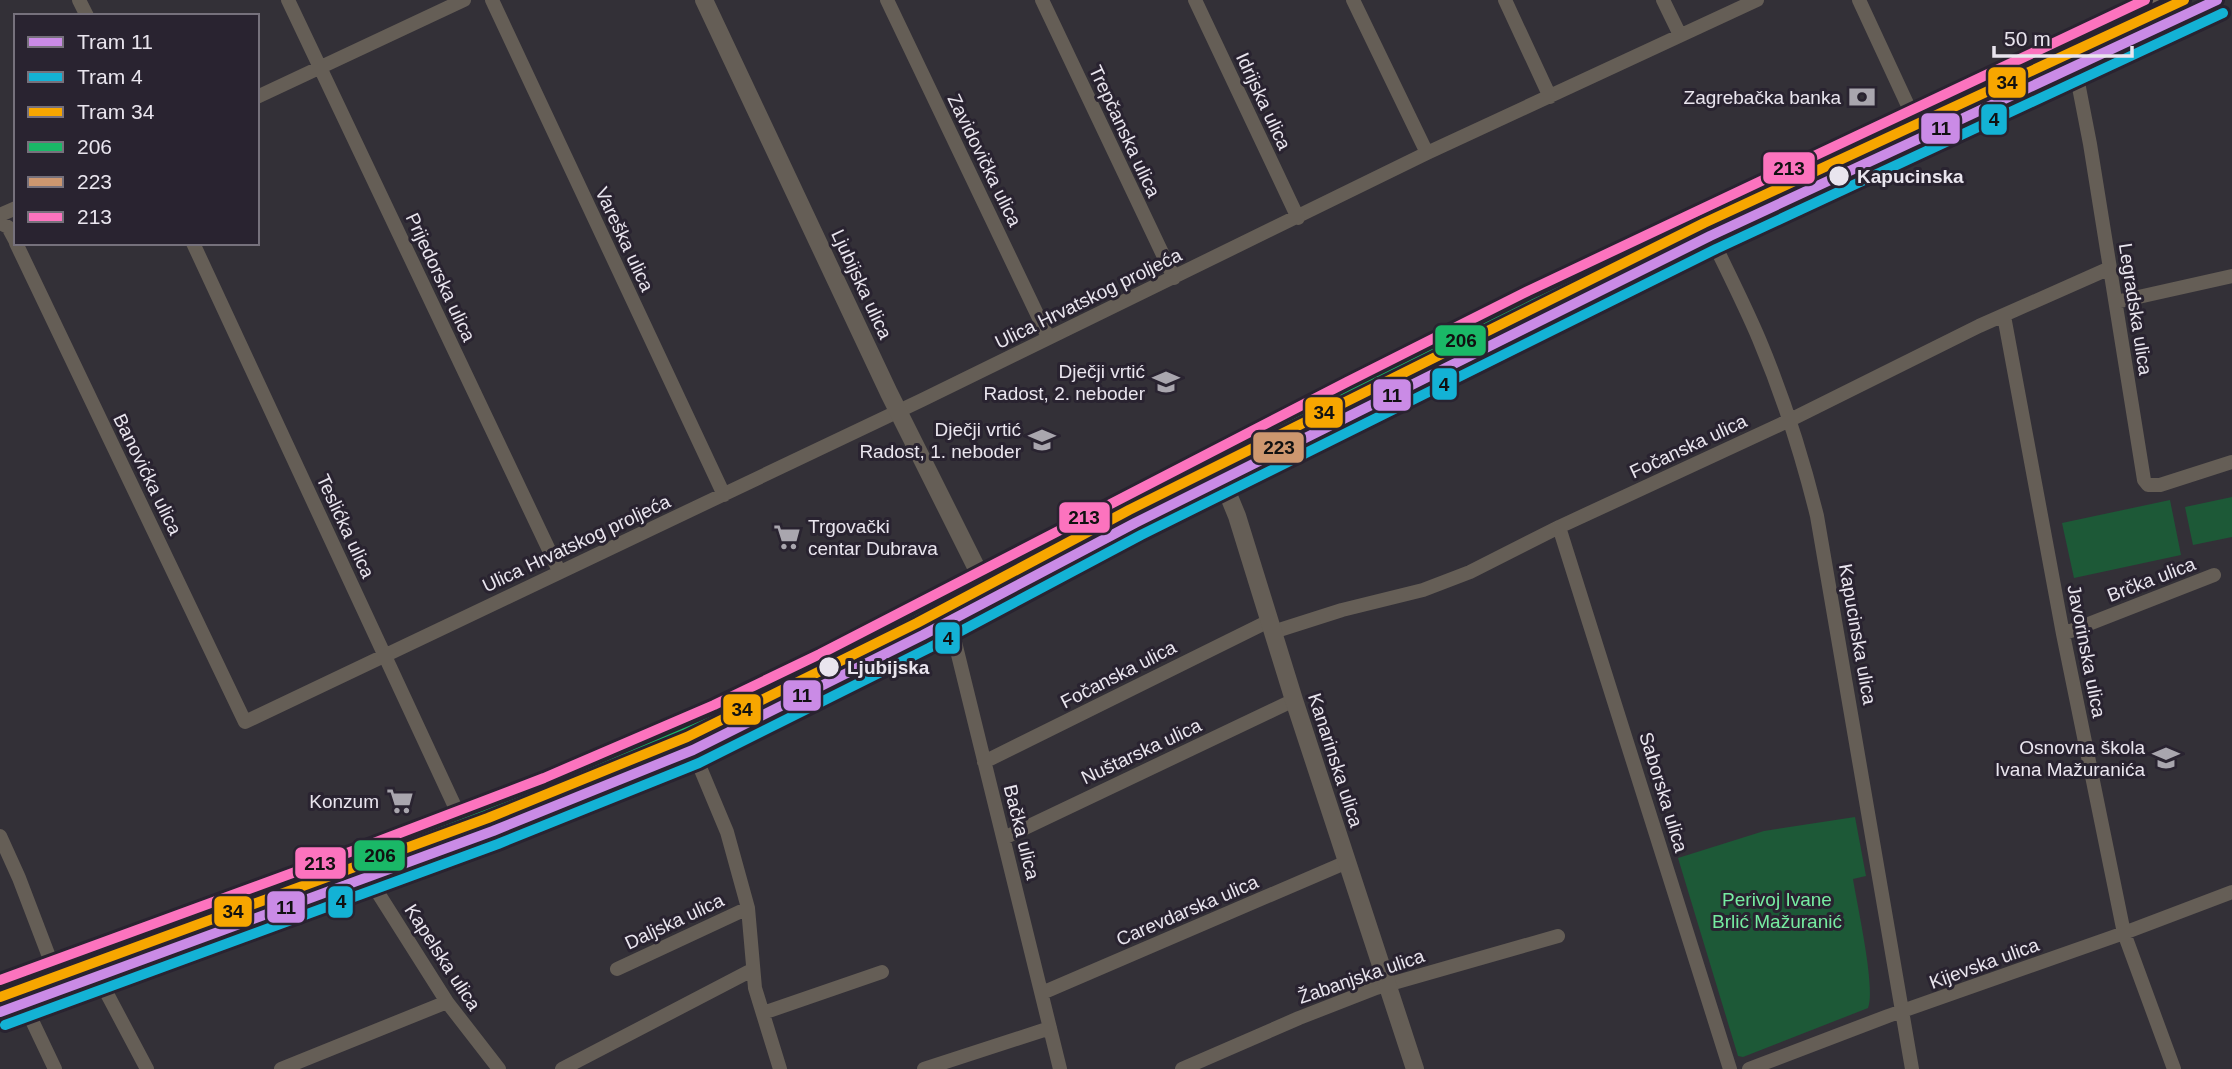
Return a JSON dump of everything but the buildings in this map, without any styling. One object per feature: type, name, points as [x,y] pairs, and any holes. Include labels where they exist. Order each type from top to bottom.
[{"type":"main road","points":[[9,992],[463,824],[686,734],[826,667],[1510,316],[2178,0]]},
{"type":"street","name":"Prijedorska ulica","points":[[288,0],[559,571]]},
{"type":"street","points":[[259,96],[464,0]]},
{"type":"street","name":"Vareška ulica","points":[[492,0],[724,495]]},
{"type":"street","name":"Ljubijska ulica","points":[[704,0],[898,411],[985,585]]},
{"type":"street","name":"Zavidovička ulica","points":[[887,0],[1048,337]]},
{"type":"street","name":"Trepčanska ulica","points":[[1042,0],[1174,278]]},
{"type":"street","name":"Idrijska ulica","points":[[1195,0],[1298,218]]},
{"type":"street","points":[[1353,0],[1427,153]]},
{"type":"street","points":[[1504,0],[1550,97]]},
{"type":"street","points":[[1663,0],[1679,35]]},
{"type":"street","name":"Ulica Hrvatskog proljeća","points":[[245,722],[724,495],[1427,153],[1757,0]]},
{"type":"street","points":[[1858,0],[1916,123]]},
{"type":"street","name":"Legradska ulica","points":[[2067,52],[2076,72],[2084,113],[2144,480],[2148,485],[2160,485],[2232,462]]},
{"type":"street","name":"Kapucinska ulica","points":[[1704,222],[1758,337],[1790,420],[1808,481],[1828,569],[1912,1069]]},
{"type":"street","name":"Banovićka ulica","points":[[0,223],[8,227],[14,239]]},
{"type":"street","name":"Banovićka ulica","points":[[17,245],[245,722]]},
{"type":"street","name":"Teslićka ulica","points":[[194,245],[463,824]]},
{"type":"street","name":"Fočanska ulica","points":[[984,762],[1271,627],[1423,590],[1470,572],[1559,527],[2110,268]]},
{"type":"street","points":[[2116,302],[2232,276]]},
{"type":"street","name":"Javorinska ulica","points":[[2004,316],[2063,634],[2124,933],[2174,1069]]},
{"type":"street","name":"Kanarinska ulica","points":[[1216,465],[1237,516],[1294,700],[1415,1069]]},
{"type":"street","name":"Saborska ulica","points":[[1559,527],[1730,1069]]},
{"type":"street","name":"Brčka ulica","points":[[2063,634],[2214,575]]},
{"type":"street","name":"Bačka ulica","points":[[943,607],[950,621],[1060,1069]]},
{"type":"street","name":"Nuštarska ulica","points":[[1004,838],[1294,700]]},
{"type":"street","points":[[686,734],[727,832],[748,908],[752,970],[780,1069]]},
{"type":"street","points":[[0,836],[56,975]]},
{"type":"street","name":"Kapelska ulica","points":[[363,862],[373,885],[447,1002],[499,1069]]},
{"type":"street","name":"Carevdarska ulica","points":[[1042,993],[1347,862]]},
{"type":"street","name":"Kijevska ulica","points":[[1749,1069],[2232,892]]},
{"type":"street","name":"Daljska ulica","points":[[617,969],[748,908]]},
{"type":"street","name":"Žabanjska ulica","points":[[1182,1069],[1299,1018],[1388,984],[1558,936]]},
{"type":"street","points":[[86,963],[95,971],[147,1069]]},
{"type":"street","points":[[562,1069],[752,970]]},
{"type":"street","points":[[762,1013],[882,972]]},
{"type":"street","points":[[9,992],[55,1069]]},
{"type":"street","points":[[281,1069],[447,1002]]},
{"type":"street","points":[[924,1069],[1050,1028]]},
{"type":"green space","points":[[2232,497],[2232,537],[2193,545],[2185,507]]},
{"type":"green space","points":[[2170,500],[2181,555],[2074,578],[2062,523]]},
{"type":"green space","name":"Perivoj Ivane Brlić Mažuranić","points":[[1855,817],[1866,876],[1853,879],[1868,965],[1868,1008],[1743,1057],[1738,1056],[1678,858],[1764,831]]},
{"type":"tram line","name":"34","points":[[0,997],[488,818],[687,737],[917,623],[1129,510],[1704,223],[2184,0]]},
{"type":"tram line","name":"11","points":[[0,1012],[493,831],[693,750],[923,635],[1135,523],[1710,236],[2217,0]]},
{"type":"tram line","name":"4","points":[[5,1025],[498,844],[699,763],[929,648],[1141,535],[1716,249],[2223,13]]},
{"type":"transit line","name":"213","points":[[0,980],[544,778],[714,705],[820,654],[1528,291],[2145,0]]},
{"type":"transit line","name":"206","points":[[0,995],[549,791],[720,718],[826,667],[1353,394],[1534,304],[2178,0]]},
{"type":"transit line","name":"223","points":[[5,1008],[554,804],[726,731],[832,679],[1359,406],[1540,317],[2184,13]]},
{"type":"place","name":"Zagrebačka banka","points":[[1862,97]]},
{"type":"place","name":"Kapucinska","points":[[1839,176]]},
{"type":"place","name":"Dječji vrtić Radost, 2. neboder","points":[[1166,382]]},
{"type":"place","name":"Dječji vrtić Radost, 1. neboder","points":[[1042,440]]},
{"type":"place","name":"Trgovački centar Dubrava","points":[[787,537]]},
{"type":"place","name":"Ljubijska","points":[[829,667]]},
{"type":"place","name":"Osnovna škola Ivana Mažuranića","points":[[2166,758]]},
{"type":"place","name":"Konzum","points":[[400,801]]}]
